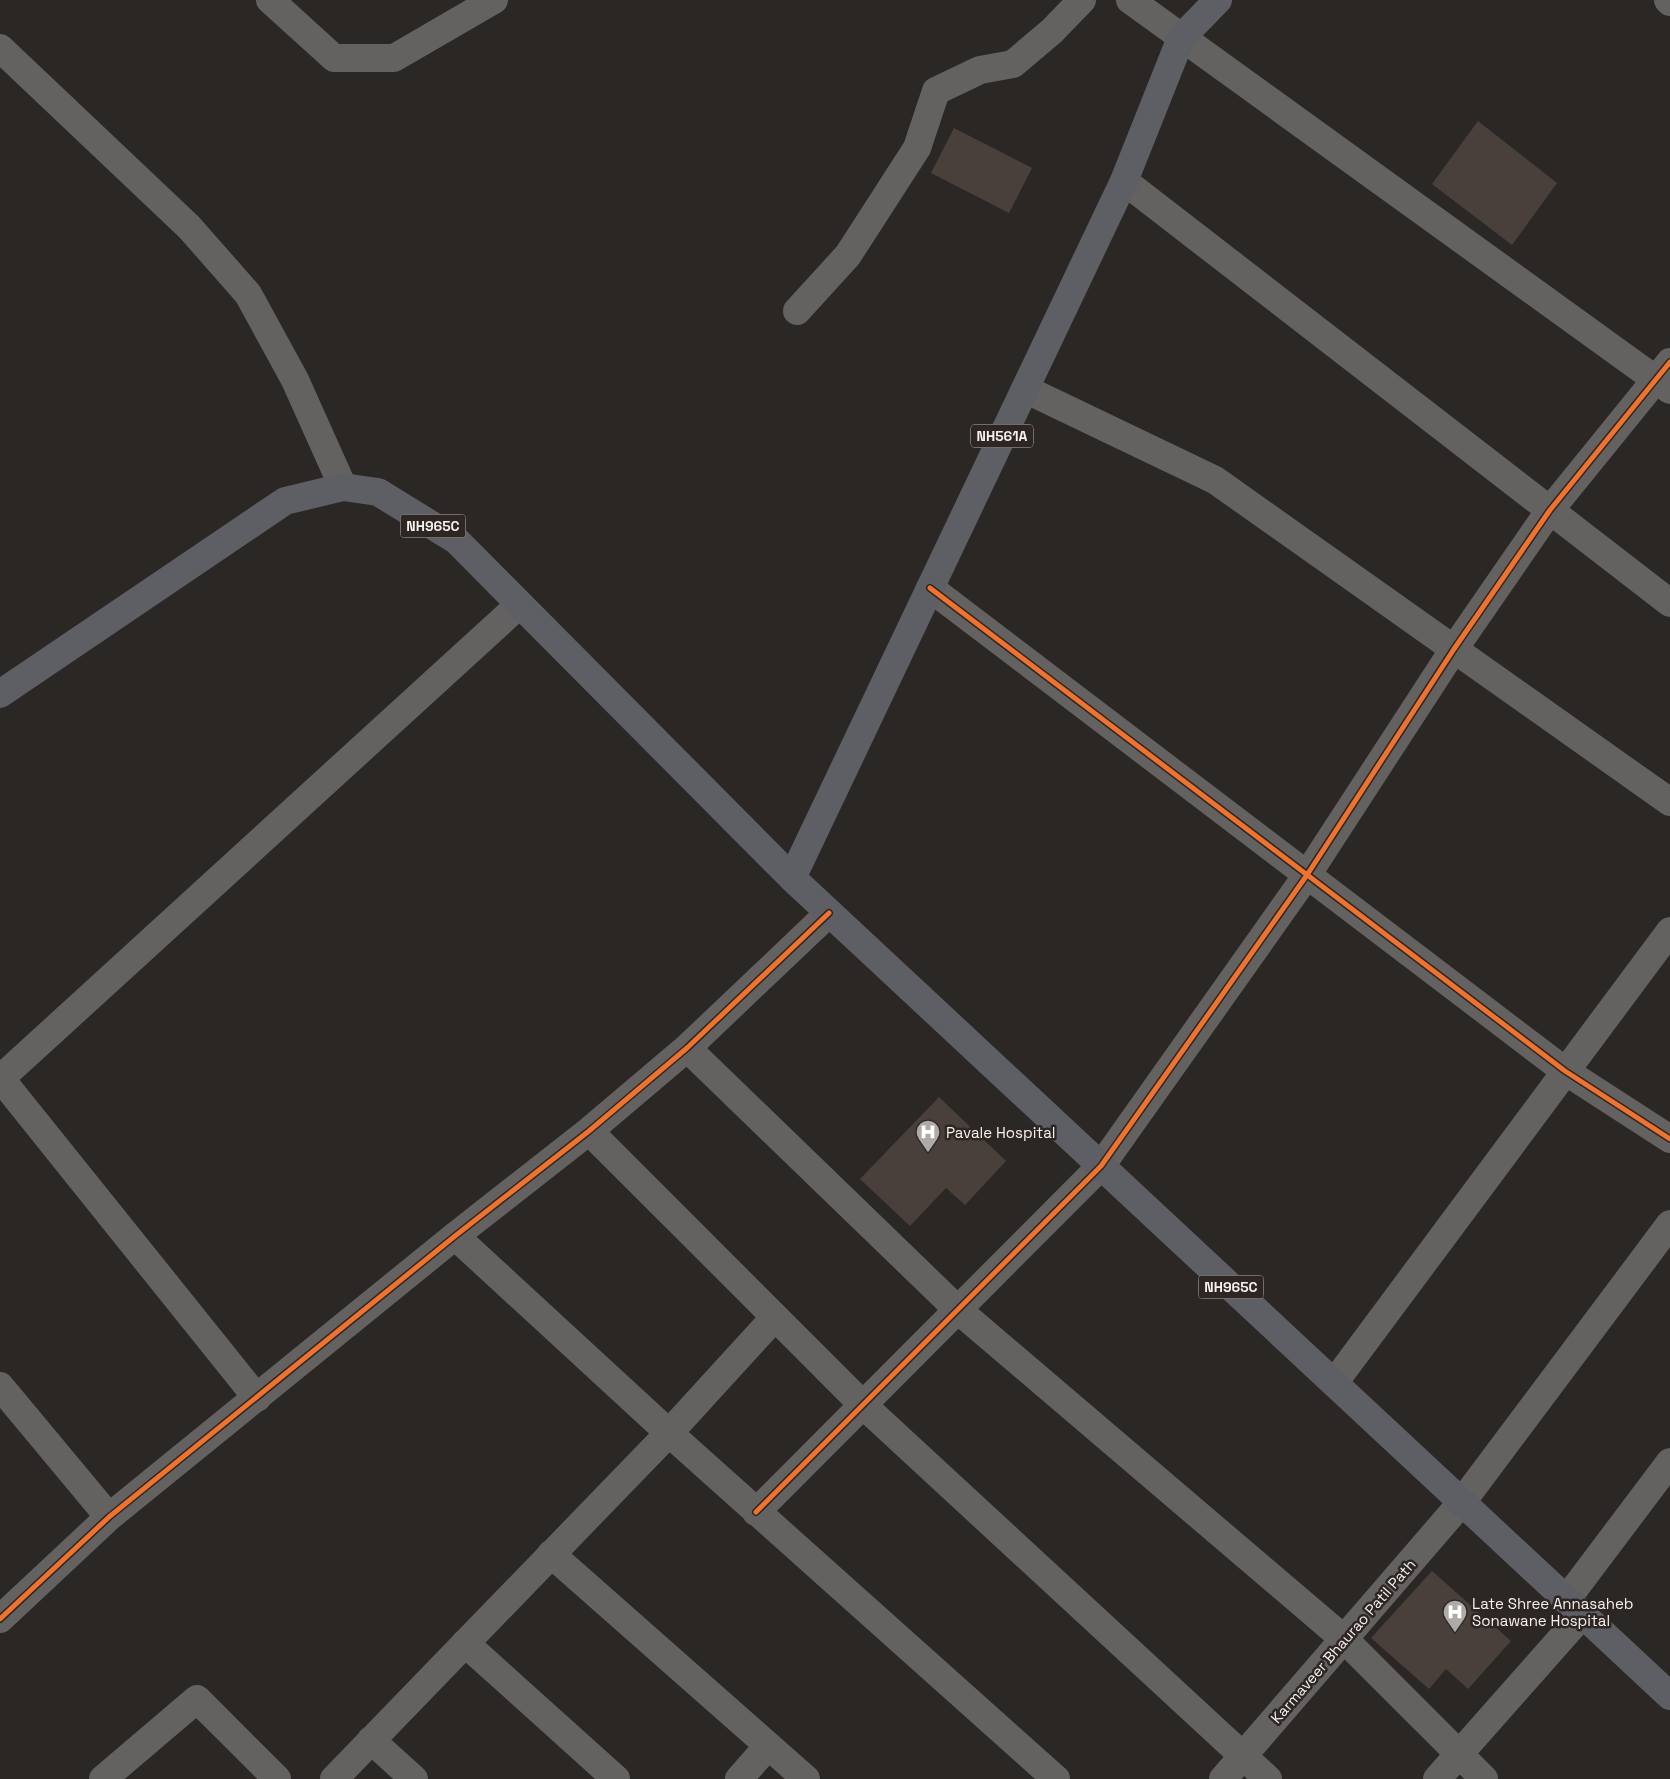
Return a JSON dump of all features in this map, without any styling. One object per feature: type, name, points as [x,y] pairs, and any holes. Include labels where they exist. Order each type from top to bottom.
[{"type":"highway","name":"NH561A","points":[[792,878],[1124,181],[1181,38],[1218,0]]},
{"type":"highway","name":"NH965C","points":[[0,694],[285,501],[342,488],[378,492],[456,540],[792,878],[1670,1696]]},
{"type":"street","points":[[270,0],[334,58],[394,58],[494,0]]},
{"type":"street","points":[[797,311],[848,255],[917,148],[936,91],[980,70],[1013,64],[1052,31],[1082,0]]},
{"type":"street","points":[[756,1512],[1101,1166],[1307,875],[1454,649],[1550,510],[1666,377],[1181,38],[1130,0]]},
{"type":"street","points":[[0,48],[189,227],[248,294],[295,380],[342,488]]},
{"type":"street","points":[[1124,181],[1670,603]]},
{"type":"street","points":[[1025,389],[1215,480],[1670,802]]},
{"type":"street","points":[[930,588],[1564,1071],[1670,1139]]},
{"type":"street","points":[[257,1398],[0,1079],[519,605]]},
{"type":"street","points":[[0,1619],[109,1517],[455,1236],[589,1131],[687,1048],[830,913]]},
{"type":"street","points":[[1334,1383],[1564,1071],[1670,931]]},
{"type":"street","points":[[687,1048],[958,1310],[1344,1639],[1484,1779]]},
{"type":"street","points":[[589,1131],[864,1405],[1242,1757],[1268,1779]]},
{"type":"street","name":"Karmaveer Bhaurao Patil Path","points":[[1223,1779],[1462,1502],[1670,1224]]},
{"type":"street","points":[[455,1236],[668,1433],[1056,1779]]},
{"type":"street","points":[[334,1779],[668,1433],[774,1317]]},
{"type":"street","points":[[5,1402],[109,1517]]},
{"type":"street","points":[[1437,1779],[1574,1607],[1670,1462]]},
{"type":"street","points":[[551,1554],[806,1779]]},
{"type":"street","points":[[465,1643],[616,1779]]},
{"type":"street","points":[[102,1779],[196,1699],[277,1779]]},
{"type":"street","points":[[371,1740],[414,1779]]},
{"type":"street","points":[[739,1779],[768,1746]]},
{"type":"building","points":[[1478,121],[1557,183],[1512,245],[1432,184]]},
{"type":"building","points":[[954,128],[1032,168],[1009,213],[931,173]]},
{"type":"building","points":[[939,1097],[1006,1161],[965,1205],[946,1188],[910,1226],[860,1179]]},
{"type":"building","points":[[1432,1571],[1511,1641],[1468,1689],[1446,1669],[1429,1689],[1371,1638]]},
{"type":"cycle path","points":[[756,1512],[1101,1166],[1307,875],[1454,649],[1550,510],[1670,362]]},
{"type":"cycle path","points":[[930,588],[1565,1071],[1670,1139]]},
{"type":"cycle path","points":[[0,1619],[109,1517],[455,1236],[589,1131],[687,1048],[829,913]]},
{"type":"place","name":"Pavale Hospital","points":[[928,1153]]},
{"type":"place","name":"Late Shree Annasaheb Sonawane Hospital","points":[[1455,1633]]}]
